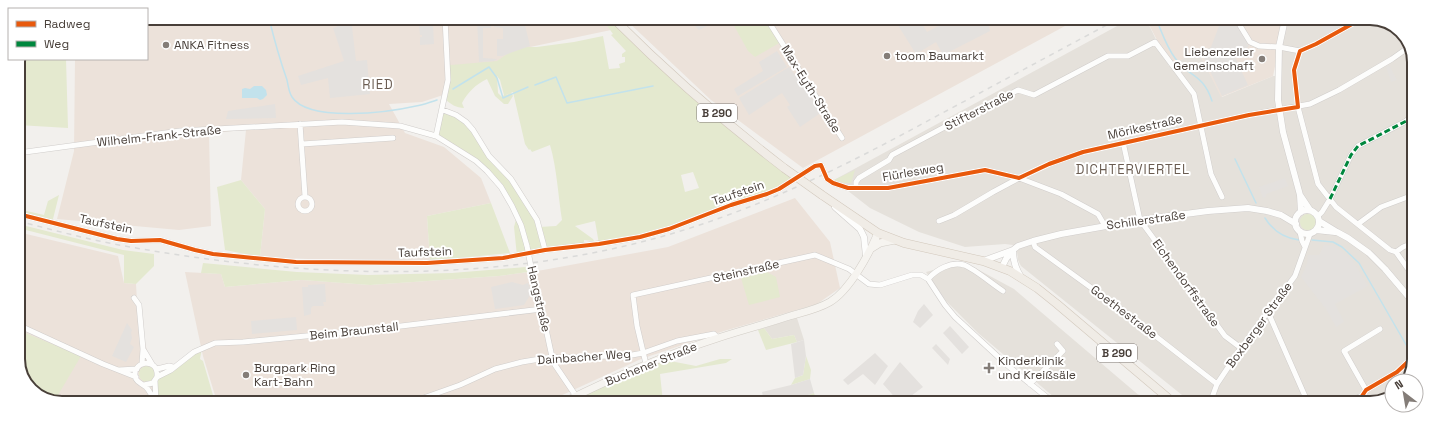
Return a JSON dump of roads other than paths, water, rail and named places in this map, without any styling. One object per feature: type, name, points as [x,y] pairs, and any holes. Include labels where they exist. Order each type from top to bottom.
[{"type":"main road","name":"B 290","points":[[620,25],[694,94],[753,144],[824,197],[878,233],[912,246],[983,261],[1002,268],[1022,279],[1037,288],[1057,304],[1166,396]]},
{"type":"main road","name":"Buchener Straße","points":[[576,396],[646,364],[718,338],[811,310],[830,302],[843,291],[855,275],[878,233]]},
{"type":"main road","points":[[866,255],[873,246],[895,240]]},
{"type":"street","points":[[436,136],[448,80],[445,25]]},
{"type":"street","name":"Max-Eyth-Straße","points":[[771,25],[842,138]]},
{"type":"street","points":[[1240,25],[1250,42],[1259,46],[1279,47],[1300,51],[1350,25]]},
{"type":"street","points":[[1284,25],[1279,47],[1278,100],[1287,147],[1300,195],[1299,214],[1296,224],[1305,247]]},
{"type":"street","name":"Stifterstraße","points":[[856,188],[858,178],[889,160],[892,155],[954,122],[959,122],[1018,90],[1034,95],[1108,56],[1128,56],[1155,42],[1194,94],[1211,174],[1222,197]]},
{"type":"street","name":"Mörikestraße","points":[[939,221],[954,216],[1019,178],[1049,164],[1083,152],[1201,125],[1310,104],[1339,90],[1405,50]]},
{"type":"street","points":[[1300,51],[1294,70],[1298,107],[1318,184],[1336,207],[1390,250],[1396,252],[1407,268]]},
{"type":"street","points":[[442,110],[456,115],[466,122],[473,130],[489,156],[511,179],[536,220],[545,250]]},
{"type":"street","points":[[1318,218],[1330,200],[1351,155],[1358,146],[1407,120]]},
{"type":"street","name":"Wilhelm-Frank-Straße","points":[[25,152],[180,131],[342,122],[400,126],[436,136]]},
{"type":"street","points":[[300,124],[305,196]]},
{"type":"street","name":"Hangstraße","points":[[436,136],[476,161],[495,181],[512,206],[521,225],[527,246],[552,357],[555,365],[576,396]]},
{"type":"street","points":[[302,144],[393,138]]},
{"type":"street","name":"Eichendorffstraße","points":[[1123,142],[1140,220],[1224,336],[1241,348]]},
{"type":"street","name":"Taufstein","points":[[25,216],[131,241],[160,240],[213,254],[296,262],[426,263],[503,258],[545,250],[640,237],[669,229],[731,205],[767,194],[779,189],[815,166],[821,165]]},
{"type":"street","name":"Flürlesweg","points":[[821,165],[827,178],[833,183],[848,188],[888,188],[985,170],[1019,178],[1061,194],[1098,214],[1105,226]]},
{"type":"street","points":[[1300,195],[1310,210],[1316,213],[1318,218],[1318,227],[1313,232]]},
{"type":"street","points":[[824,197],[860,229],[864,238],[866,255]]},
{"type":"street","points":[[1358,224],[1381,207],[1407,198]]},
{"type":"street","name":"Schillerstraße","points":[[983,261],[1013,250],[1018,246],[1061,234],[1140,220],[1208,211],[1248,208],[1281,215],[1296,224]]},
{"type":"street","points":[[1299,214],[1310,210]]},
{"type":"street","name":"Schillerstraße","points":[[1281,215],[1299,214]]},
{"type":"street","points":[[1318,218],[1336,232],[1348,238],[1369,253],[1385,268],[1407,295]]},
{"type":"street","points":[[1300,232],[1336,232]]},
{"type":"street","name":"Boxberger Straße","points":[[1213,396],[1217,384],[1241,348],[1295,276],[1305,247],[1313,232]]},
{"type":"street","name":"Goethestraße","points":[[1033,241],[1035,247],[1126,313],[1217,384]]},
{"type":"street","points":[[1396,252],[1407,245]]},
{"type":"street","points":[[1002,268],[1006,259],[1013,250]]},
{"type":"street","points":[[1013,250],[1013,260],[1022,279]]},
{"type":"street","name":"Steinstraße","points":[[643,353],[637,326],[633,296],[815,255],[849,269],[855,275]]},
{"type":"street","points":[[928,279],[934,272],[941,268],[953,265],[963,265],[1003,291]]},
{"type":"street","points":[[855,275],[869,284],[880,285],[912,275],[921,275],[928,279],[945,305],[955,317],[1007,365],[1045,396]]},
{"type":"street","points":[[134,298],[139,305],[144,349],[142,364]]},
{"type":"street","name":"Beim Braunstall","points":[[156,379],[171,370],[194,352],[214,343],[243,342],[368,330],[542,309]]},
{"type":"street","points":[[1268,312],[1305,396]]},
{"type":"street","points":[[25,328],[136,377],[152,396]]},
{"type":"street","points":[[1366,390],[1344,351],[1380,329]]},
{"type":"street","name":"Buchener Straße","points":[[643,353],[677,341],[714,334],[718,338]]},
{"type":"street","points":[[1030,384],[1063,351],[1057,344]]},
{"type":"street","points":[[144,349],[152,364],[157,369],[156,396]]},
{"type":"street","points":[[643,353],[646,364]]},
{"type":"street","name":"Dainbacher Weg","points":[[429,396],[460,385],[495,369],[522,362],[552,357],[563,358],[632,355],[643,353]]},
{"type":"street","points":[[1362,396],[1366,390],[1398,372],[1407,363]]},
{"type":"street","points":[[136,377],[137,369],[142,364],[152,364]]},
{"type":"street","name":"Beim Braunstall","points":[[157,369],[169,366],[173,367]]},
{"type":"street","points":[[118,370],[137,369]]},
{"type":"street","points":[[144,385],[150,385],[156,379]]},
{"type":"water","points":[[254,86],[262,86],[266,90],[267,95],[260,100],[257,98],[242,98],[242,89],[250,89]]},
{"type":"waterway","points":[[271,25],[290,93],[292,97],[301,105],[315,110],[351,114],[388,111],[421,105],[437,100]]},
{"type":"waterway","points":[[1159,25],[1172,53],[1185,69],[1200,80],[1212,101]]},
{"type":"waterway","points":[[453,89],[489,67],[497,78],[503,98],[528,87]]},
{"type":"waterway","points":[[535,85],[556,77],[567,103],[653,86]]},
{"type":"waterway","points":[[1235,159],[1256,203]]},
{"type":"waterway","points":[[1265,218],[1279,233],[1288,238],[1299,240]]},
{"type":"waterway","points":[[1312,240],[1333,242],[1342,247],[1359,263],[1407,346]]},
{"type":"railway","points":[[25,223],[102,242],[191,257],[268,266],[346,271],[424,271],[501,266],[578,256],[654,239],[728,215],[781,194],[883,145],[1107,25]]},
{"type":"place","name":"ANKA Fitness","points":[[166,45]]},
{"type":"place","name":"toom Baumarkt","points":[[887,56]]},
{"type":"place","name":"Liebenzeller Gemeinschaft","points":[[1262,59]]},
{"type":"place","name":"Kinderklinik und Kreißsäle","points":[[989,368]]},
{"type":"place","name":"Burgpark Ring Kart-Bahn","points":[[246,375]]},
{"type":"district","name":"RIED","points":[[378,84]]},
{"type":"district","name":"DICHTERVIERTEL","points":[[1133,169]]}]
